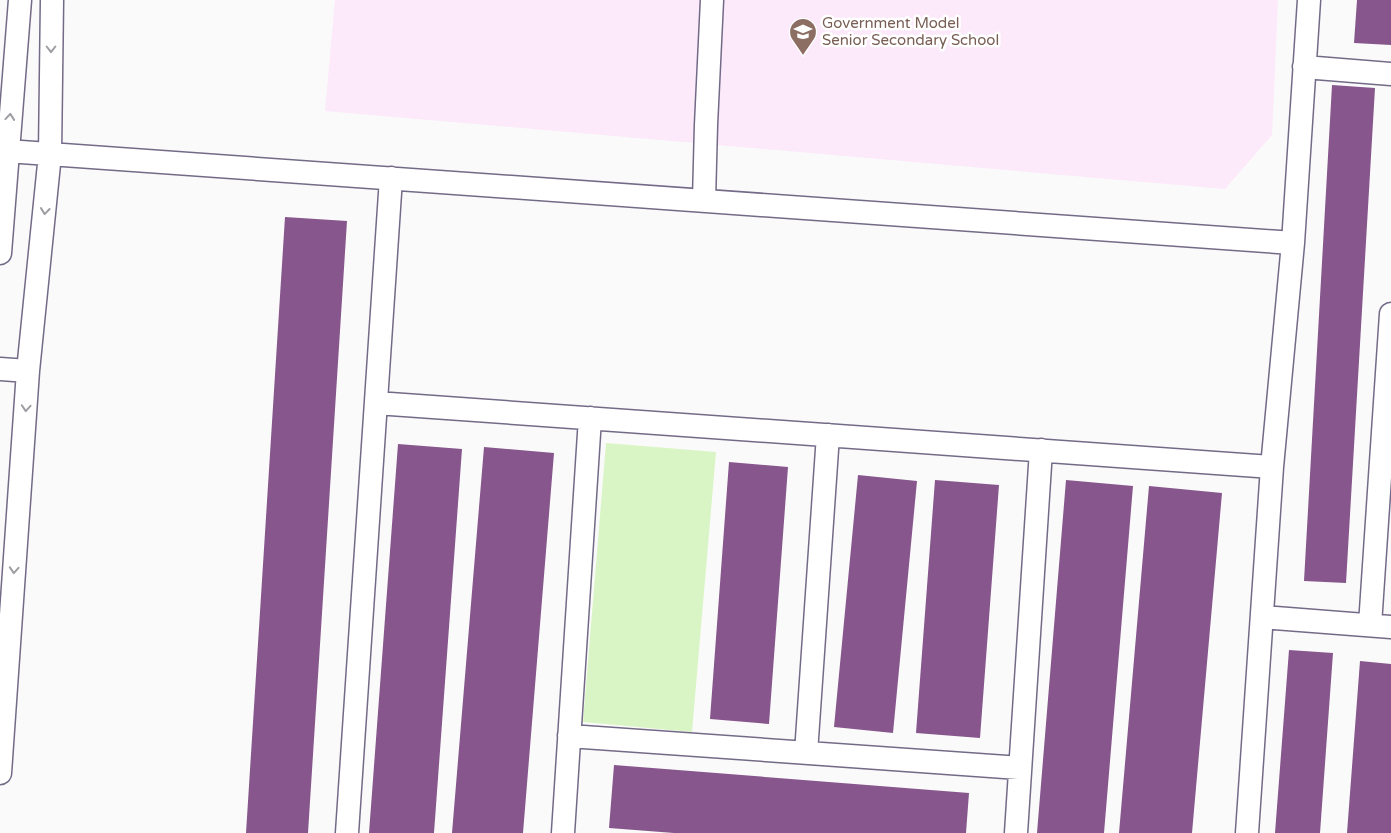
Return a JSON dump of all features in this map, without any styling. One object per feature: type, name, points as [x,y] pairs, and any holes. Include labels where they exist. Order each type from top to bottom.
[{"type":"street","points":[[0,253],[20,0]]},
{"type":"street","points":[[0,773],[28,371],[50,154],[52,0]]},
{"type":"street","points":[[704,200],[712,0]]},
{"type":"street","points":[[1247,833],[1272,467],[1293,242],[1309,0]]},
{"type":"street","points":[[1304,68],[1391,74]]},
{"type":"street","points":[[7,151],[1293,242]]},
{"type":"street","points":[[347,833],[391,178]]},
{"type":"street","points":[[1262,617],[1381,626],[1391,314]]},
{"type":"street","points":[[0,369],[28,371]]},
{"type":"street","points":[[376,403],[1272,467]]},
{"type":"street","points":[[563,833],[590,418]]},
{"type":"street","points":[[806,753],[828,435]]},
{"type":"street","points":[[1016,833],[1041,450]]},
{"type":"street","points":[[569,736],[1020,768]]},
{"type":"shaded area","name":"Government Model Senior Secondary School","points":[[335,0],[1278,0],[1272,135],[1225,189],[325,111]]},
{"type":"green space","points":[[606,443],[716,452],[692,732],[583,722]]},
{"type":"building","points":[[1357,0],[1391,0],[1391,45],[1354,43]]},
{"type":"building","points":[[1332,85],[1375,88],[1346,583],[1304,581]]},
{"type":"building","points":[[285,217],[347,221],[308,833],[246,833]]},
{"type":"building","points":[[398,444],[462,449],[434,833],[369,833]]},
{"type":"building","points":[[484,447],[554,453],[523,833],[452,833]]},
{"type":"building","points":[[729,462],[788,467],[769,724],[710,719]]},
{"type":"building","points":[[858,475],[917,481],[893,733],[834,727]]},
{"type":"building","points":[[935,480],[999,485],[980,738],[916,733]]},
{"type":"building","points":[[1066,480],[1133,486],[1104,833],[1037,833]]},
{"type":"building","points":[[1149,486],[1222,493],[1192,833],[1119,833]]},
{"type":"building","points":[[1289,650],[1333,653],[1320,833],[1275,833]]},
{"type":"building","points":[[1360,661],[1391,664],[1391,833],[1347,833]]},
{"type":"building","points":[[614,765],[969,793],[966,833],[674,833],[609,828]]},
{"type":"place","name":"Government Model Senior Secondary School","points":[[803,56]]}]
